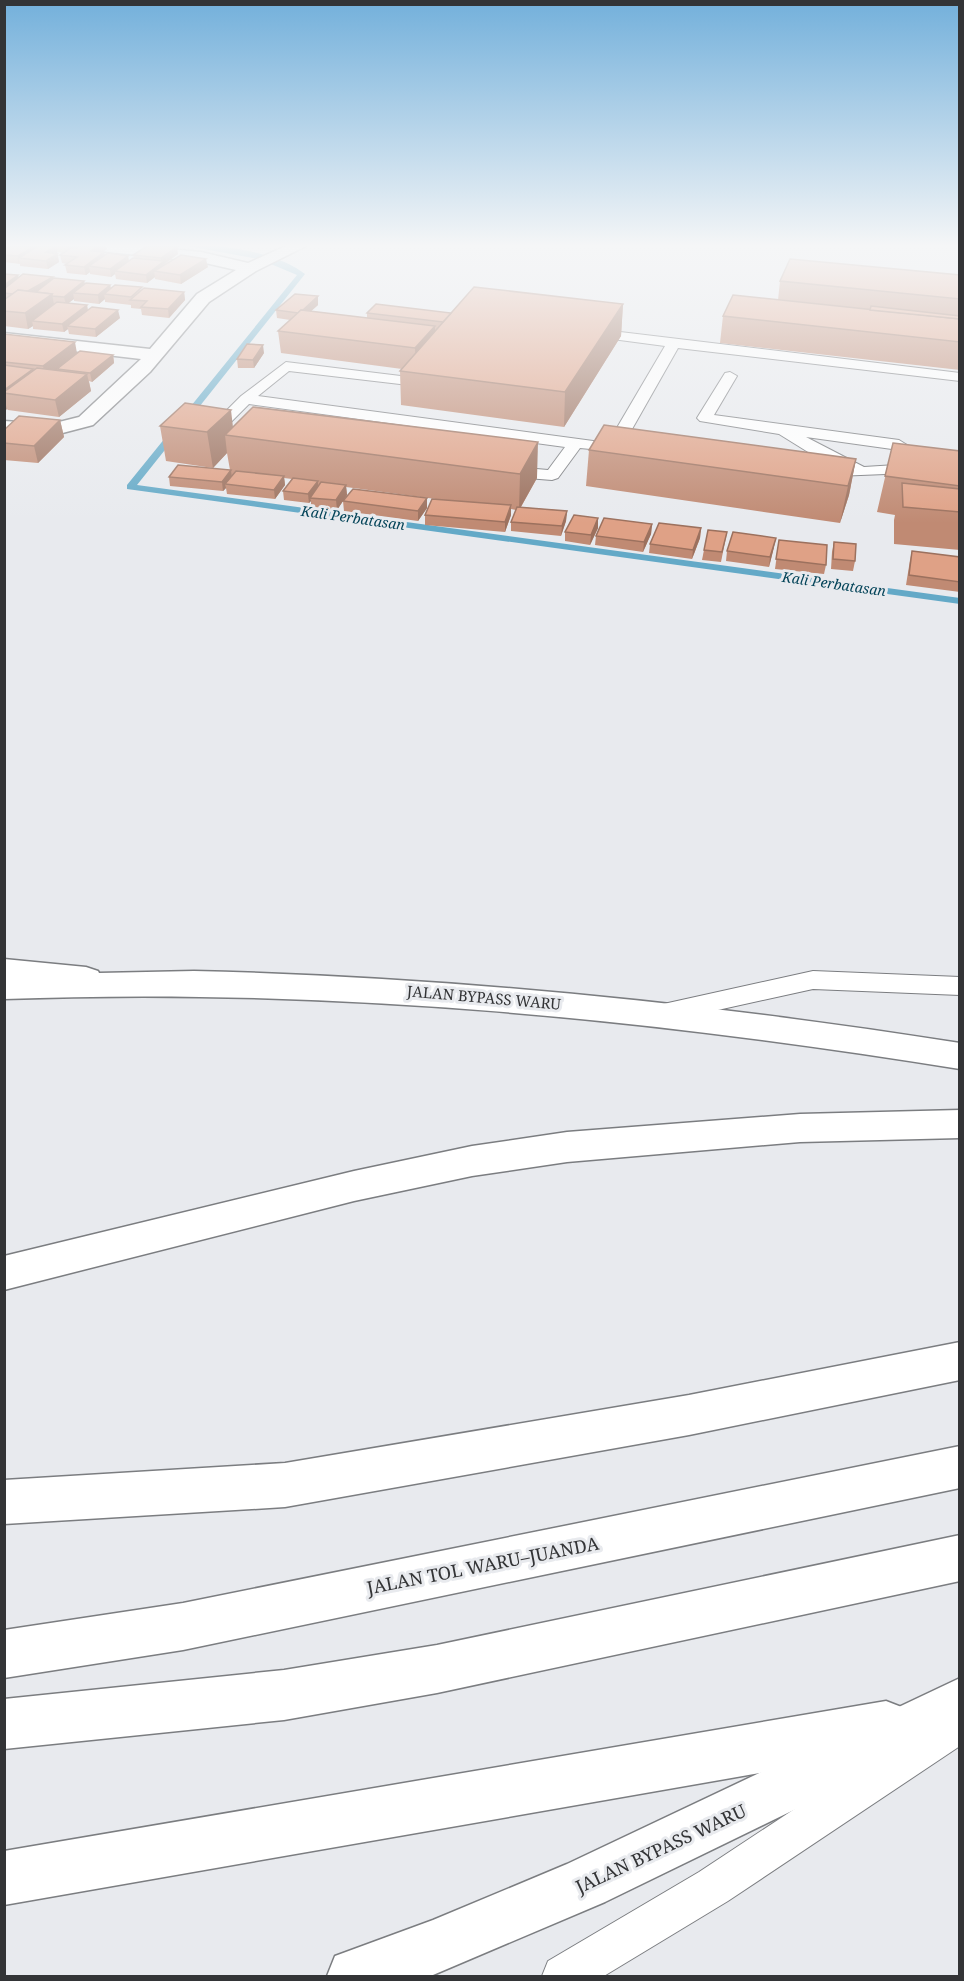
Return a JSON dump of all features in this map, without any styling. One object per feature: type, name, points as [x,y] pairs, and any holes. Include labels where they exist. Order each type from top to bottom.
[{"type":"main road","points":[[8,338],[154,355]]},
{"type":"main road","points":[[4,427],[51,430],[86,421],[154,355],[165,338]]},
{"type":"main road","points":[[4,970],[109,981]]},
{"type":"main road","name":"JALAN BYPASS WARU","points":[[4,987],[109,981],[437,992],[656,1014],[960,1056]]},
{"type":"main road","points":[[4,1273],[354,1186],[483,1160],[567,1147],[800,1128],[960,1124]]},
{"type":"main road","points":[[4,1502],[285,1485],[689,1415],[960,1360]]},
{"type":"main road","name":"JALAN TOL WARU–JUANDA","points":[[4,1654],[52,1649],[256,1611],[614,1540],[960,1467]]},
{"type":"main road","points":[[4,1724],[284,1695],[437,1669],[960,1558]]},
{"type":"main road","points":[[4,1878],[948,1715]]},
{"type":"main road","name":"JALAN BYPASS WARU","points":[[355,1977],[403,1960],[602,1878],[948,1715]]},
{"type":"lane","points":[[638,338],[960,377]]},
{"type":"lane","points":[[613,448],[674,343]]},
{"type":"lane","points":[[246,435],[216,429],[246,399],[286,366],[417,382]]},
{"type":"lane","points":[[730,376],[705,418],[899,445]]},
{"type":"lane","points":[[344,412],[379,378]]},
{"type":"lane","points":[[246,399],[344,412],[391,413],[636,451]]},
{"type":"lane","points":[[783,430],[814,449],[868,472]]},
{"type":"lane","points":[[491,469],[552,475],[558,471],[576,443]]},
{"type":"lane","points":[[797,474],[960,466]]},
{"type":"lane","points":[[656,1014],[813,980],[960,986]]},
{"type":"lane","points":[[563,1977],[629,1940],[765,1854],[948,1715]]},
{"type":"building","points":[[4,338],[43,338],[75,342],[43,366],[4,362]]},
{"type":"building","points":[[338,338],[424,338],[415,348]]},
{"type":"building","points":[[429,338],[600,338],[565,392],[400,371]]},
{"type":"building","points":[[928,338],[960,338],[960,342]]},
{"type":"building","points":[[247,344],[263,345],[253,360],[237,359]]},
{"type":"building","points":[[80,351],[113,355],[90,373],[57,369]]},
{"type":"building","points":[[4,365],[33,369],[4,390]]},
{"type":"building","points":[[37,368],[87,374],[55,400],[4,393]]},
{"type":"building","points":[[185,403],[231,410],[207,432],[160,426]]},
{"type":"building","points":[[253,407],[538,442],[520,474],[225,435]]},
{"type":"building","points":[[19,416],[60,420],[34,446],[4,443],[4,430]]},
{"type":"building","points":[[604,425],[856,459],[848,486],[589,450]]},
{"type":"building","points":[[893,443],[960,451],[960,486],[885,476]]},
{"type":"building","points":[[178,465],[231,470],[222,482],[169,477]]},
{"type":"building","points":[[236,471],[284,476],[274,490],[225,484]]},
{"type":"building","points":[[293,478],[318,481],[308,494],[283,491]]},
{"type":"building","points":[[321,482],[346,485],[336,500],[310,498]]},
{"type":"building","points":[[902,483],[960,489],[960,512],[903,507]]},
{"type":"building","points":[[353,489],[427,498],[418,511],[343,501]]},
{"type":"building","points":[[432,499],[511,505],[505,522],[425,515]]},
{"type":"building","points":[[517,507],[567,511],[562,526],[511,522]]},
{"type":"building","points":[[574,515],[598,518],[591,535],[565,532]]},
{"type":"building","points":[[604,518],[652,524],[644,542],[596,536]]},
{"type":"building","points":[[659,523],[701,528],[693,550],[650,544]]},
{"type":"building","points":[[708,530],[727,532],[722,552],[704,550]]},
{"type":"building","points":[[733,532],[776,538],[770,557],[727,551]]},
{"type":"building","points":[[779,540],[827,545],[826,565],[776,559]]},
{"type":"building","points":[[834,542],[856,544],[855,561],[833,559]]},
{"type":"building","points":[[912,551],[960,557],[960,582],[909,575]]},
{"type":"waterway","name":"Kali Perbatasan","points":[[249,338],[130,487],[960,601]]}]
